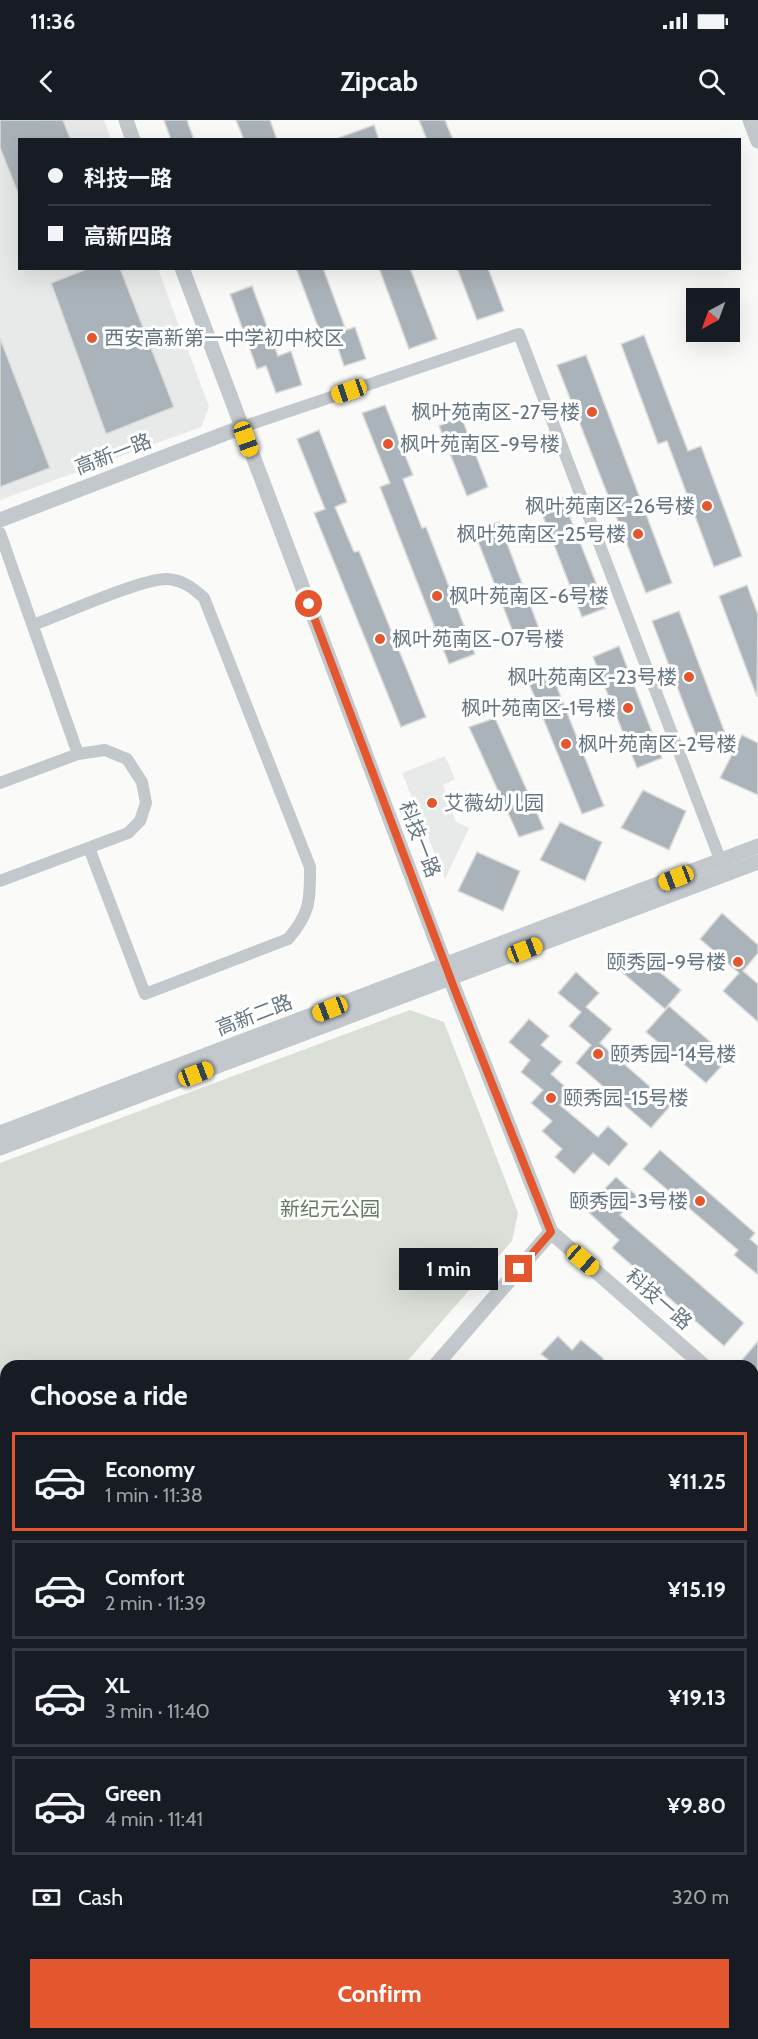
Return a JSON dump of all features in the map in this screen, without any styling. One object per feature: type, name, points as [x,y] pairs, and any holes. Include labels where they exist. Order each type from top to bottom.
[{"type":"street","points":[[126,120],[132,138]]},
{"type":"street","points":[[750,120],[758,141]]},
{"type":"street","name":"科技一路","points":[[183,270],[448,972],[551,1232],[697,1360]]},
{"type":"street","points":[[242,427],[519,334],[723,868]]},
{"type":"street","name":"高新一路","points":[[0,520],[242,427]]},
{"type":"street","points":[[0,533],[78,754]]},
{"type":"street","points":[[33,625],[147,583],[167,579],[189,585],[204,598],[310,867],[310,905],[302,923],[288,939],[145,994],[89,848]]},
{"type":"street","points":[[0,783],[78,754],[105,750],[127,759],[142,782],[146,803],[140,821],[128,832],[0,881]]},
{"type":"street","name":"高新二路","points":[[723,868],[758,846]]},
{"type":"street","name":"高新二路","points":[[0,1148],[448,972],[723,868],[758,862]]},
{"type":"street","name":"高新二路","points":[[0,1133],[448,972]]},
{"type":"street","points":[[440,1360],[551,1232]]},
{"type":"shaded area","name":"西安高新第一中学初中校区","points":[[0,120],[104,120],[111,138],[18,138],[18,270],[158,270],[209,407],[201,427],[0,500]]},
{"type":"shaded area","name":"艾薇幼儿园","points":[[445,756],[455,779],[443,785],[456,822],[469,828],[445,879],[402,773]]},
{"type":"green space","name":"新纪元公园","points":[[410,1010],[444,1022],[518,1213],[512,1241],[408,1360],[0,1360],[0,1163]]},
{"type":"building","points":[[0,120],[63,120],[70,138],[18,138],[18,193],[0,148]]},
{"type":"building","points":[[164,120],[187,120],[193,138],[170,138]]},
{"type":"building","points":[[236,120],[270,120],[276,138],[243,138]]},
{"type":"building","points":[[419,120],[445,120],[452,138],[426,138]]},
{"type":"building","points":[[374,125],[378,138],[338,138]]},
{"type":"building","points":[[84,270],[121,270],[174,407],[106,434],[51,283]]},
{"type":"building","points":[[297,270],[324,270],[346,330],[355,327],[366,359],[344,366],[335,339],[324,343]]},
{"type":"building","points":[[380,270],[411,270],[437,339],[409,349]]},
{"type":"building","points":[[458,270],[489,270],[504,311],[477,320]]},
{"type":"building","points":[[252,286],[278,356],[291,351],[302,385],[276,393],[266,366],[257,369],[230,294]]},
{"type":"building","points":[[644,335],[688,451],[701,446],[742,556],[714,567],[667,441],[658,444],[621,344]]},
{"type":"building","points":[[0,338],[50,468],[0,487]]},
{"type":"building","points":[[586,355],[672,583],[646,593],[557,365]]},
{"type":"building","points":[[385,405],[413,475],[403,479],[422,528],[426,527],[475,654],[449,664],[380,487],[390,483],[362,413]]},
{"type":"building","points":[[461,416],[488,487],[467,496],[439,426]]},
{"type":"building","name":"枫叶苑南区-07号楼","points":[[319,430],[347,502],[335,507],[354,552],[359,551],[426,717],[401,727],[314,513],[325,509],[297,439]]},
{"type":"building","points":[[562,497],[606,608],[582,617],[539,506]]},
{"type":"building","points":[[499,522],[540,631],[516,640],[474,531]]},
{"type":"building","points":[[747,585],[758,615],[757,697],[719,596]]},
{"type":"building","name":"枫叶苑南区-23号楼","points":[[679,611],[725,733],[699,744],[652,621]]},
{"type":"building","name":"枫叶苑南区-1号楼","points":[[619,646],[662,758],[637,768],[593,657]]},
{"type":"building","name":"枫叶苑南区-2号楼","points":[[551,672],[604,806],[582,814],[528,681]]},
{"type":"building","points":[[495,718],[544,829],[519,837],[469,727]]},
{"type":"building","points":[[742,735],[758,743],[758,795],[720,778]]},
{"type":"building","points":[[643,790],[686,811],[669,850],[621,828]]},
{"type":"building","points":[[560,822],[602,842],[585,881],[540,860]]},
{"type":"building","points":[[477,852],[520,871],[503,911],[458,891]]},
{"type":"building","name":"颐秀园-9号楼","points":[[722,913],[758,945],[758,953],[743,971],[758,984],[758,1022],[723,991],[739,973],[700,939]]},
{"type":"building","points":[[634,950],[681,990],[665,1009],[617,968]]},
{"type":"building","name":"颐秀园-14号楼","points":[[576,972],[599,993],[586,1007],[612,1029],[600,1043],[671,1105],[651,1128],[576,1063],[591,1045],[569,1026],[581,1012],[558,993]]},
{"type":"building","points":[[669,1006],[729,1058],[706,1083],[646,1032]]},
{"type":"building","name":"颐秀园-15号楼","points":[[529,1019],[549,1036],[541,1045],[562,1062],[551,1074],[571,1092],[560,1105],[598,1137],[608,1126],[628,1144],[609,1166],[593,1153],[574,1174],[555,1157],[562,1149],[542,1131],[552,1121],[531,1103],[543,1090],[521,1072],[530,1060],[509,1042]]},
{"type":"building","name":"颐秀园-3号楼","points":[[660,1150],[755,1233],[750,1239],[758,1246],[758,1275],[734,1255],[738,1250],[643,1169]]},
{"type":"building","points":[[616,1177],[637,1196],[620,1215],[744,1323],[724,1346],[612,1248],[619,1240],[585,1209]]},
{"type":"building","points":[[558,1336],[572,1350],[581,1340],[604,1359],[548,1360],[541,1354]]},
{"type":"building","points":[[758,1341],[758,1360],[742,1360]]},
{"type":"place","name":"西安高新第一中学初中校区","points":[[92,338]]},
{"type":"place","name":"枫叶苑南区-27号楼","points":[[592,412]]},
{"type":"place","name":"枫叶苑南区-9号楼","points":[[388,444]]},
{"type":"place","name":"枫叶苑南区-26号楼","points":[[707,506]]},
{"type":"place","name":"枫叶苑南区-25号楼","points":[[638,534]]},
{"type":"place","name":"枫叶苑南区-6号楼","points":[[437,596]]},
{"type":"place","name":"枫叶苑南区-07号楼","points":[[380,639]]},
{"type":"place","name":"枫叶苑南区-23号楼","points":[[689,677]]},
{"type":"place","name":"枫叶苑南区-1号楼","points":[[628,708]]},
{"type":"place","name":"枫叶苑南区-2号楼","points":[[566,744]]},
{"type":"place","name":"艾薇幼儿园","points":[[432,803]]},
{"type":"place","name":"颐秀园-9号楼","points":[[738,962]]},
{"type":"place","name":"颐秀园-14号楼","points":[[598,1054]]},
{"type":"place","name":"颐秀园-15号楼","points":[[551,1098]]},
{"type":"place","name":"颐秀园-3号楼","points":[[700,1201]]},
{"type":"route","points":[[309,604],[456,993],[551,1232],[519,1269]]}]
